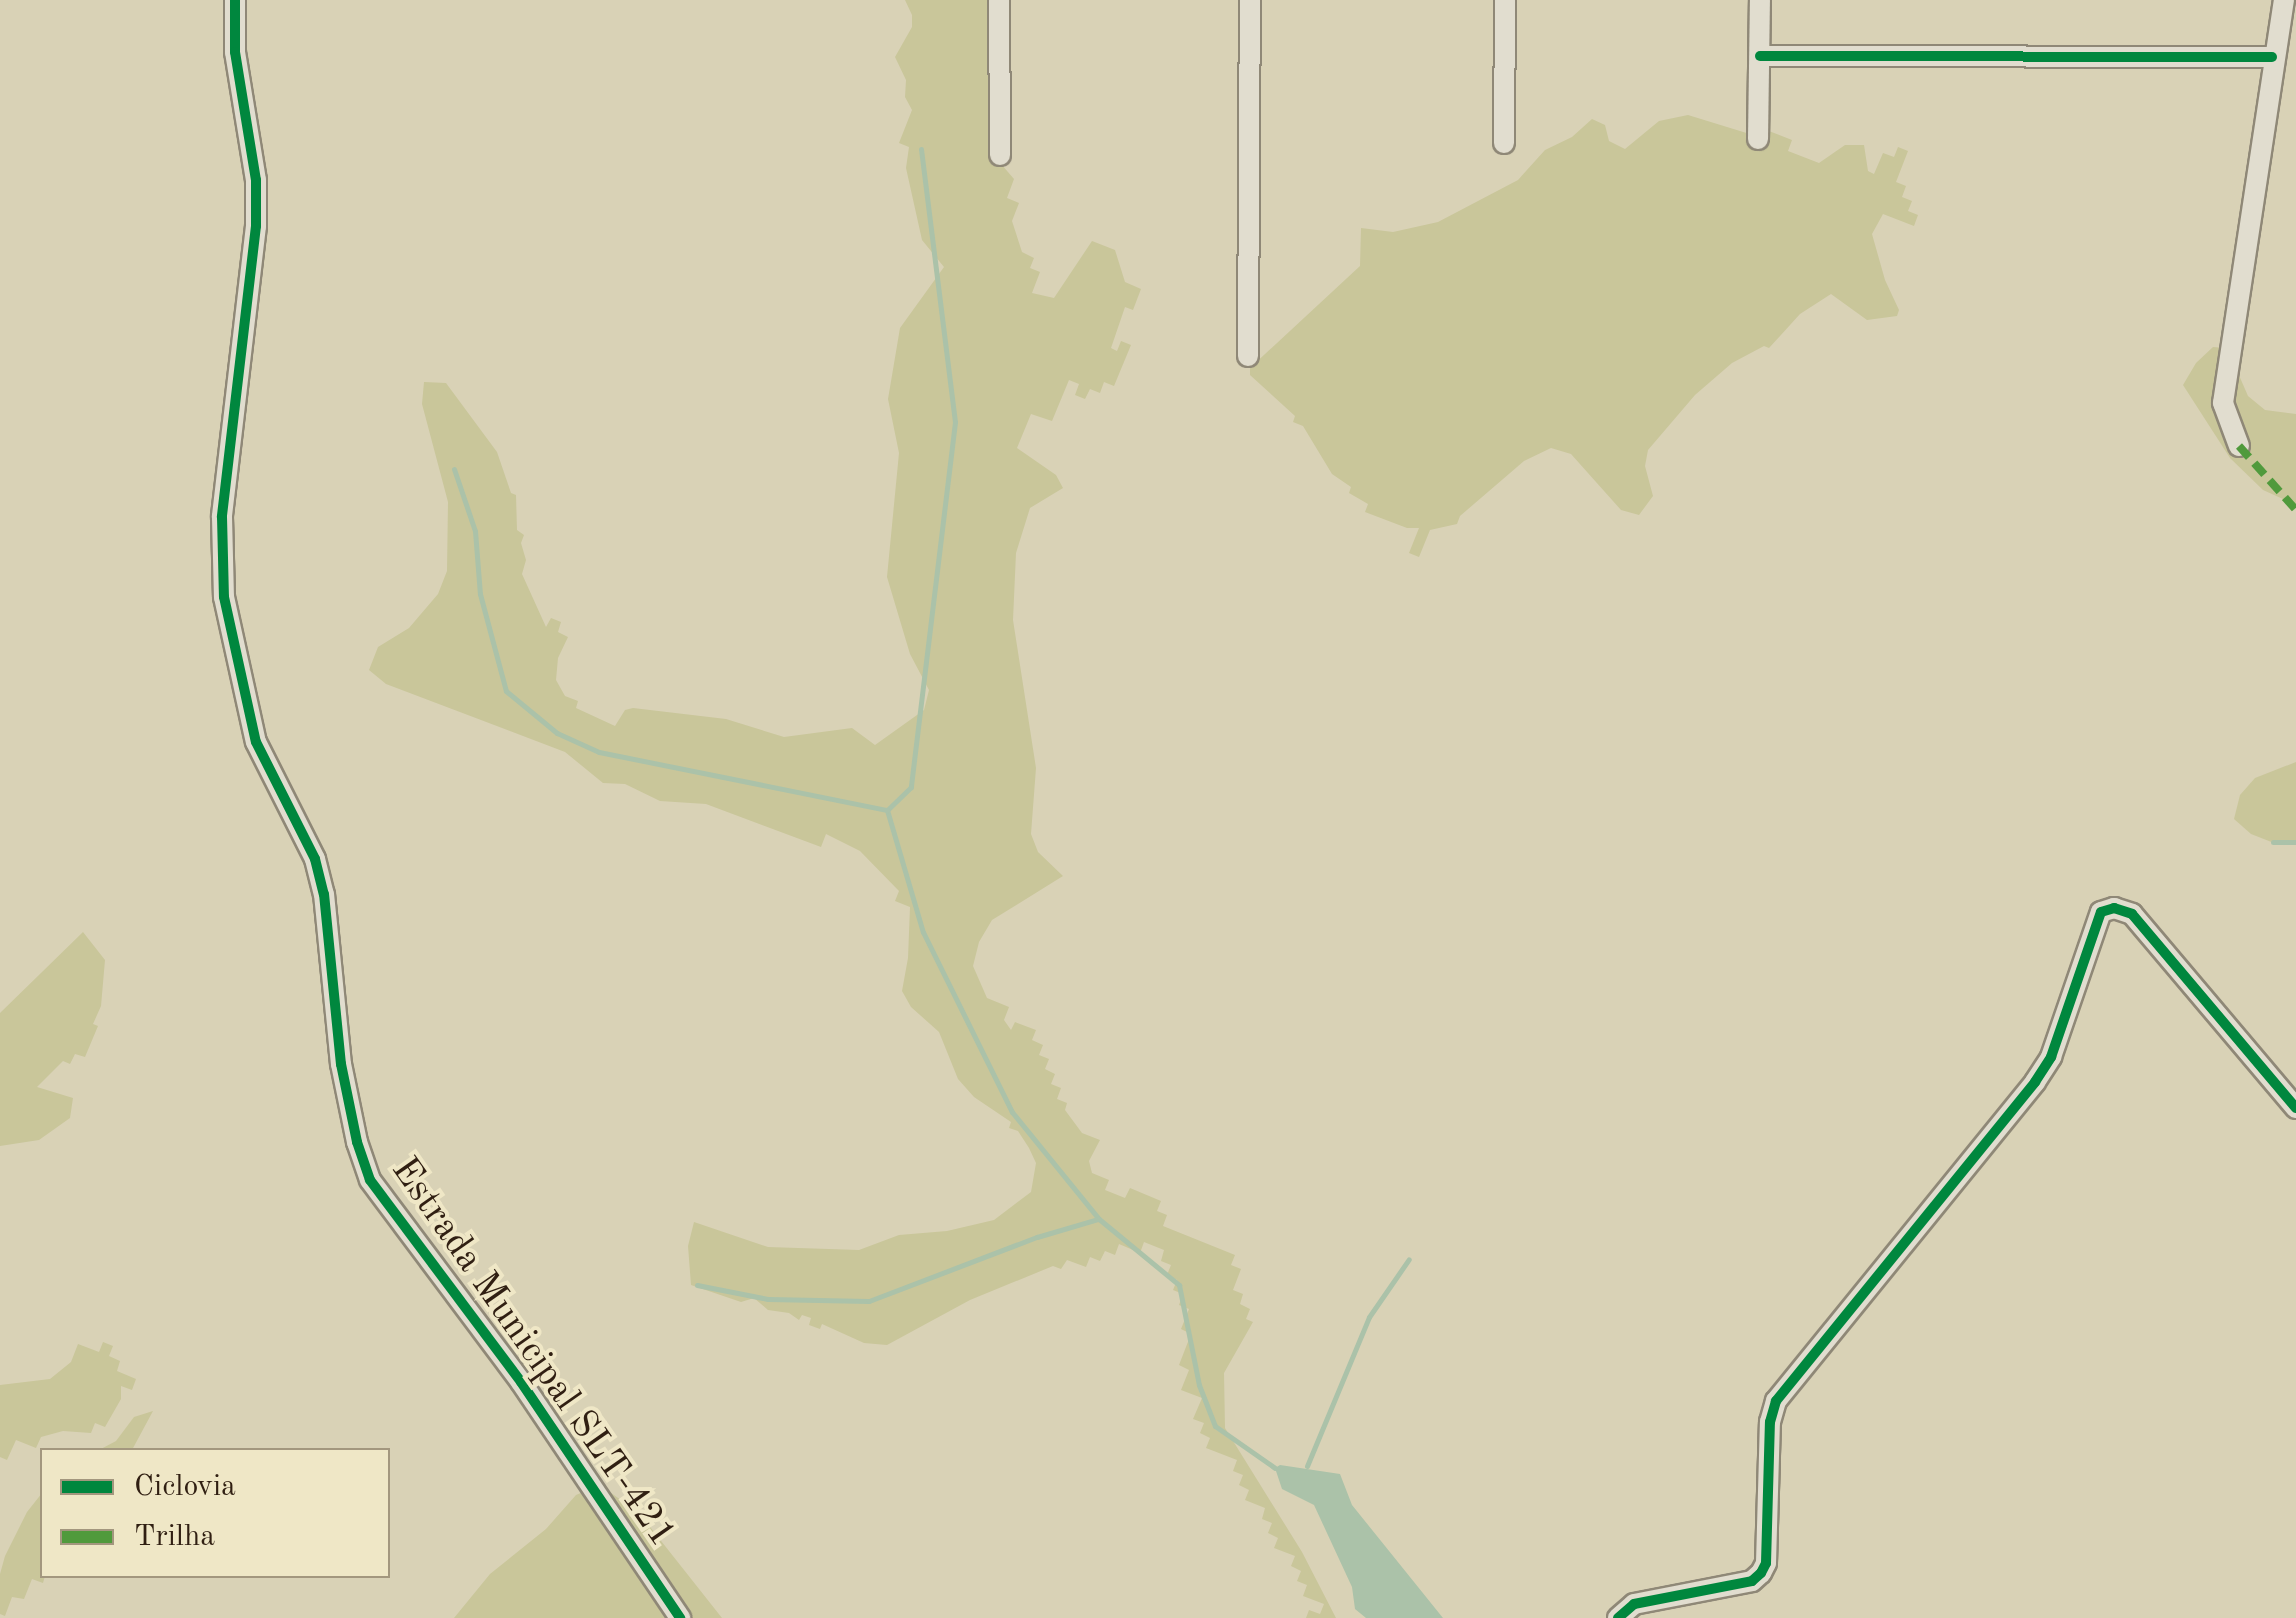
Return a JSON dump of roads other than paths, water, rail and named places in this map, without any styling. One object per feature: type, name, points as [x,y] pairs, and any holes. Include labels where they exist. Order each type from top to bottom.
[{"type":"street","name":"Estrada Municipal SLT-421","points":[[235,0],[234,52],[256,180],[256,226],[222,517],[224,598],[256,742],[315,860],[324,894],[342,1064],[357,1142],[370,1180],[521,1382],[680,1618]]},
{"type":"street","points":[[999,0],[1000,156]]},
{"type":"street","points":[[1248,356],[1250,0]]},
{"type":"street","points":[[1504,143],[1506,0]]},
{"type":"street","points":[[1758,139],[1760,0]]},
{"type":"street","points":[[2239,446],[2223,403],[2272,56],[2284,0]]},
{"type":"street","points":[[1760,56],[2272,56]]},
{"type":"street","points":[[1618,1618],[1634,1604],[1752,1581],[1761,1573],[1766,1564],[1770,1422],[1776,1401],[2035,1082],[2051,1056],[2102,912],[2114,908],[2132,914],[2296,1108]]},
{"type":"waterway","points":[[921,149],[955,422],[911,787],[887,810],[923,932],[1012,1112],[1099,1219],[1179,1285],[1199,1385],[1215,1426],[1275,1468]]},
{"type":"waterway","points":[[454,469],[475,531],[480,594],[506,691],[557,733],[599,752],[887,810]]},
{"type":"waterway","points":[[2273,842],[2296,842]]},
{"type":"waterway","points":[[697,1285],[768,1299],[869,1301],[1037,1237],[1098,1219]]},
{"type":"waterway","points":[[1307,1466],[1369,1317],[1409,1259]]}]
